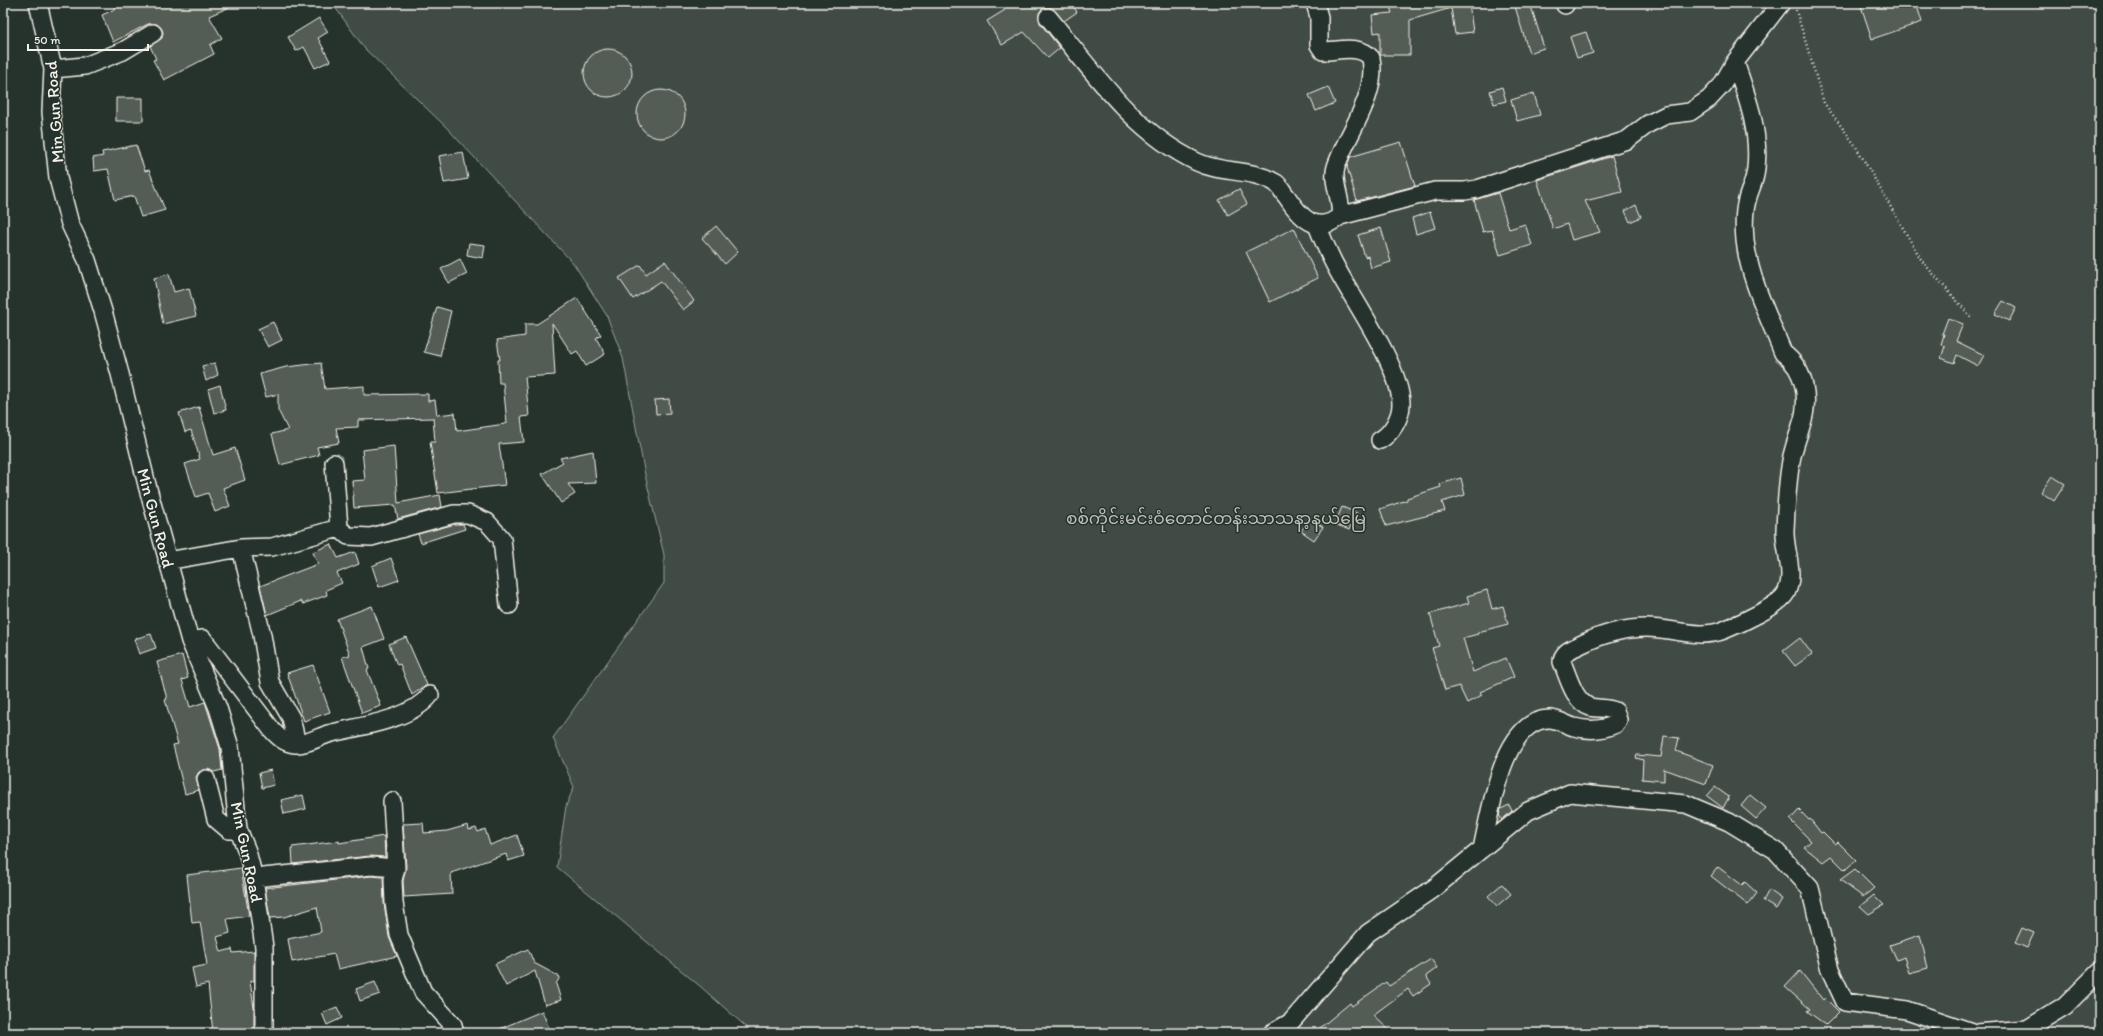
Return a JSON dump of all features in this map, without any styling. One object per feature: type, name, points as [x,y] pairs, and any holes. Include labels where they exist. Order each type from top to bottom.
[{"type":"street","name":"Min Gun Road","points":[[38,3],[53,69],[51,112],[58,178],[70,224],[86,260],[103,311],[167,561],[190,641],[218,708],[230,747],[238,829],[247,851],[254,878],[264,947],[264,1033]]},
{"type":"street","points":[[1315,3],[1319,16],[1319,45],[1323,51],[1362,51],[1368,54],[1373,72],[1358,118],[1335,171],[1340,216]]},
{"type":"street","points":[[1048,17],[1096,78],[1148,132],[1198,163],[1215,168],[1253,173],[1277,184],[1304,220],[1317,225],[1335,220],[1340,216],[1435,191],[1465,191],[1477,189],[1627,140],[1648,124],[1666,115],[1690,112],[1709,99],[1722,85],[1735,62],[1781,3]]},
{"type":"street","points":[[53,69],[84,66],[123,51],[153,33]]},
{"type":"street","points":[[1482,849],[1499,776],[1512,746],[1522,733],[1532,725],[1543,720],[1552,719],[1574,727],[1590,730],[1601,729],[1616,724],[1618,720],[1615,711],[1591,707],[1583,704],[1578,698],[1562,662],[1562,657],[1565,653],[1594,638],[1635,629],[1647,628],[1711,634],[1724,630],[1775,603],[1785,594],[1788,587],[1789,571],[1784,532],[1791,460],[1804,418],[1806,393],[1799,369],[1792,360],[1782,353],[1754,281],[1745,240],[1747,201],[1754,186],[1757,134],[1754,120],[1735,62]]},
{"type":"street","points":[[1317,225],[1337,270],[1362,311],[1392,371],[1400,392],[1401,406],[1395,424],[1386,436],[1380,440]]},
{"type":"street","points":[[334,463],[339,528],[348,536],[371,537],[454,514],[468,514],[486,522],[502,539],[509,605]]},
{"type":"street","points":[[167,561],[240,548],[272,547],[339,528]]},
{"type":"street","points":[[240,548],[262,635],[270,682],[291,718],[297,744]]},
{"type":"street","points":[[190,641],[203,639],[278,737],[286,742],[297,744],[329,734],[385,721],[418,706],[430,695]]},
{"type":"street","points":[[206,779],[216,820],[229,830],[238,829]]},
{"type":"street","points":[[1272,1033],[1291,1022],[1368,934],[1434,888],[1528,811],[1570,793],[1686,804],[1729,822],[1775,850],[1810,888],[1830,970],[1845,1002],[1907,1010],[1975,1033],[2027,1030],[2065,1006],[2100,971]]},
{"type":"street","points":[[392,801],[396,868],[393,880],[394,904],[398,935],[423,992],[453,1025],[455,1033]]},
{"type":"street","points":[[254,878],[371,866],[396,868]]},
{"type":"path","points":[[1794,3],[1824,103],[1855,145],[1922,261],[1971,317]]},
{"type":"green space","name":"စစ်ကိုင်းမင်းဝံတောင်တန်းသာသနာ့နယ်မြေ","points":[[332,3],[2100,3],[2100,1033],[753,1033],[701,987],[557,867],[566,806],[574,787],[553,738],[664,583],[664,555],[645,475],[623,358],[607,316],[574,264],[446,127],[365,49]]},
{"type":"building","points":[[113,3],[239,3],[209,16],[222,38],[210,45],[214,54],[164,80],[153,60],[156,59],[150,46],[162,38],[163,32],[161,28],[157,24],[148,24],[113,42],[102,15],[115,9]]},
{"type":"building","points":[[1000,3],[1071,3],[1077,12],[1064,21],[1051,8],[1042,9],[1039,13],[1040,23],[1060,48],[1048,58],[1024,32],[1002,45],[987,21],[1005,10]]},
{"type":"building","points":[[1389,3],[1469,3],[1473,32],[1455,34],[1451,8],[1410,20],[1410,55],[1380,55],[1380,32],[1374,33],[1372,15],[1392,13]]},
{"type":"building","points":[[1514,3],[1530,3],[1544,48],[1529,53]]},
{"type":"building","points":[[1860,3],[1916,3],[1922,22],[1872,39]]},
{"type":"building","points":[[319,18],[328,32],[318,38],[330,61],[315,68],[304,47],[296,51],[288,37]]},
{"type":"building","points":[[1586,32],[1593,53],[1577,58],[1570,37]]},
{"type":"building","points":[[608,49],[617,51],[625,56],[630,64],[632,73],[630,82],[625,90],[617,95],[608,97],[599,95],[591,90],[586,82],[584,73],[586,64],[591,56],[599,51]]},
{"type":"building","points":[[1328,87],[1335,103],[1316,111],[1309,95]]},
{"type":"building","points":[[1502,87],[1506,101],[1494,104],[1490,91]]},
{"type":"building","points":[[656,90],[666,90],[678,97],[685,109],[685,119],[678,131],[666,138],[656,138],[648,134],[641,127],[637,119],[637,109],[641,101],[648,94]]},
{"type":"building","points":[[1534,93],[1540,115],[1517,121],[1511,100]]},
{"type":"building","points":[[116,98],[143,98],[143,121],[116,121]]},
{"type":"building","points":[[1401,142],[1415,186],[1357,201],[1347,167],[1350,157]]},
{"type":"building","points":[[136,145],[145,171],[149,170],[165,210],[141,217],[134,196],[115,200],[108,169],[94,171],[93,158],[103,156],[102,152]]},
{"type":"building","points":[[463,152],[468,179],[444,183],[439,156]]},
{"type":"building","points":[[1612,156],[1622,192],[1585,201],[1600,232],[1572,240],[1567,224],[1553,229],[1537,180]]},
{"type":"building","points":[[1239,189],[1247,204],[1228,215],[1219,200]]},
{"type":"building","points":[[1498,193],[1509,229],[1525,224],[1532,245],[1500,255],[1492,230],[1483,232],[1474,200]]},
{"type":"building","points":[[1636,205],[1641,217],[1630,222],[1625,211]]},
{"type":"building","points":[[1430,212],[1435,228],[1416,234],[1412,218]]},
{"type":"building","points":[[716,226],[738,252],[725,264],[702,238]]},
{"type":"building","points":[[1294,228],[1318,278],[1270,302],[1246,252]]},
{"type":"building","points":[[1381,228],[1391,262],[1371,268],[1368,256],[1365,257],[1358,235]]},
{"type":"building","points":[[469,243],[485,245],[483,258],[467,255]]},
{"type":"building","points":[[460,259],[467,274],[449,283],[441,269]]},
{"type":"building","points":[[665,261],[694,301],[683,310],[661,281],[633,299],[619,278],[640,265],[646,274]]},
{"type":"building","points":[[169,274],[174,292],[189,288],[196,316],[163,324],[154,278]]},
{"type":"building","points":[[577,298],[601,335],[596,338],[605,354],[586,366],[577,351],[572,354],[552,323],[555,375],[525,377],[529,416],[521,417],[524,442],[499,444],[505,485],[438,493],[430,442],[435,442],[433,418],[358,420],[358,427],[336,428],[339,443],[317,447],[319,455],[280,465],[272,434],[288,430],[278,410],[278,394],[266,397],[260,374],[286,367],[321,363],[325,389],[364,386],[364,395],[428,394],[428,401],[435,400],[437,415],[455,413],[457,431],[505,424],[507,423],[503,383],[499,383],[498,360],[500,360],[497,340],[525,336],[525,324],[537,324]]},
{"type":"building","points":[[2003,301],[2016,308],[2009,321],[1995,314]]},
{"type":"building","points":[[437,307],[451,311],[440,356],[424,352]]},
{"type":"building","points":[[1948,318],[1963,324],[1956,341],[1984,355],[1978,366],[1957,355],[1954,363],[1941,358],[1945,346],[1941,345],[1944,334],[1942,334]]},
{"type":"building","points":[[273,322],[282,340],[268,347],[258,329]]},
{"type":"building","points":[[215,363],[218,375],[206,381],[202,366]]},
{"type":"building","points":[[220,385],[226,410],[214,413],[208,389]]},
{"type":"building","points":[[669,399],[670,413],[656,414],[655,400]]},
{"type":"building","points":[[199,407],[213,455],[235,448],[245,480],[223,488],[230,506],[215,512],[208,493],[196,497],[185,464],[200,459],[191,430],[185,432],[179,413]]},
{"type":"building","points":[[394,446],[398,503],[440,495],[442,507],[398,519],[395,505],[354,508],[352,481],[365,480],[362,450]]},
{"type":"building","points":[[593,451],[596,483],[568,484],[575,494],[561,503],[542,474],[563,462],[560,458]]},
{"type":"building","points":[[2052,476],[2065,484],[2054,501],[2041,492]]},
{"type":"building","points":[[1461,478],[1465,495],[1442,502],[1445,511],[1386,526],[1380,509],[1441,487],[1440,484]]},
{"type":"building","points":[[1342,507],[1357,513],[1349,530],[1335,524]]},
{"type":"building","points":[[1310,518],[1323,527],[1314,540],[1301,531]]},
{"type":"building","points":[[455,524],[463,524],[465,529],[421,543],[418,534]]},
{"type":"building","points":[[331,544],[338,558],[355,552],[359,564],[337,573],[342,583],[326,590],[327,595],[303,604],[301,601],[267,615],[260,586],[318,564],[313,552]]},
{"type":"building","points":[[391,558],[399,580],[379,587],[372,566]]},
{"type":"building","points":[[1487,590],[1492,609],[1503,606],[1508,624],[1478,632],[1478,634],[1463,638],[1473,672],[1506,658],[1514,677],[1480,692],[1482,695],[1467,703],[1459,686],[1445,690],[1432,648],[1439,646],[1430,614],[1469,603],[1467,596]]},
{"type":"building","points":[[372,606],[384,639],[363,647],[369,669],[367,670],[381,706],[362,713],[342,657],[350,655],[337,619]]},
{"type":"building","points":[[151,634],[156,648],[139,654],[134,639]]},
{"type":"building","points":[[406,637],[427,685],[412,695],[400,664],[397,665],[389,644]]},
{"type":"building","points":[[1800,638],[1812,654],[1795,666],[1783,651]]},
{"type":"building","points":[[182,655],[188,678],[182,680],[190,707],[205,702],[220,749],[222,770],[214,772],[208,769],[199,772],[196,777],[199,790],[185,794],[173,745],[178,744],[165,700],[167,699],[157,662]]},
{"type":"building","points":[[313,665],[330,712],[304,721],[287,673]]},
{"type":"building","points":[[1664,736],[1679,738],[1676,751],[1713,765],[1706,784],[1664,769],[1664,781],[1642,779],[1643,760],[1636,758],[1637,755],[1661,757]]},
{"type":"building","points":[[271,770],[274,785],[262,788],[259,773]]},
{"type":"building","points":[[1715,787],[1729,797],[1723,808],[1707,796]]},
{"type":"building","points":[[303,795],[306,809],[284,814],[281,800]]},
{"type":"building","points":[[1750,795],[1766,808],[1756,819],[1741,806]]},
{"type":"building","points":[[1509,805],[1512,811],[1502,820],[1499,815],[1501,809]]},
{"type":"building","points":[[1799,810],[1809,820],[1810,819],[1821,833],[1823,832],[1835,844],[1838,842],[1856,860],[1845,870],[1831,856],[1823,862],[1804,847],[1811,841],[1790,820]]},
{"type":"building","points":[[423,823],[424,833],[447,831],[468,825],[469,830],[476,828],[478,832],[485,829],[490,845],[517,835],[524,856],[508,861],[506,854],[451,873],[452,894],[404,897],[403,881],[406,867],[403,824]]},
{"type":"building","points":[[384,836],[385,857],[370,856],[293,864],[292,847],[339,841],[339,843]]},
{"type":"building","points":[[1718,867],[1742,885],[1745,882],[1757,893],[1748,905],[1711,876]]},
{"type":"building","points":[[241,868],[249,916],[227,919],[230,933],[217,937],[221,952],[232,949],[233,953],[254,951],[254,981],[250,981],[254,1008],[254,1033],[213,1033],[208,984],[196,987],[192,968],[207,965],[200,922],[192,923],[187,875]]},
{"type":"building","points":[[1855,869],[1874,888],[1863,897],[1840,880]]},
{"type":"building","points":[[371,876],[383,877],[384,903],[389,937],[397,956],[338,969],[334,954],[292,962],[288,939],[321,932],[317,907],[284,917],[270,918],[265,888]]},
{"type":"building","points":[[1502,884],[1511,894],[1497,906],[1488,896]]},
{"type":"building","points":[[1769,890],[1782,899],[1776,909],[1763,901]]},
{"type":"building","points":[[1874,895],[1884,905],[1869,914],[1860,906]]},
{"type":"building","points":[[2022,928],[2034,933],[2027,948],[2015,943]]},
{"type":"building","points":[[1920,935],[1928,968],[1909,973],[1904,957],[1897,960],[1890,945]]},
{"type":"building","points":[[528,949],[534,963],[560,977],[556,984],[561,1000],[545,1005],[535,971],[506,986],[495,964]]},
{"type":"building","points":[[1431,959],[1437,968],[1426,976],[1431,984],[1413,996],[1408,989],[1373,1015],[1392,1033],[1314,1033],[1350,1003],[1352,1006],[1386,982],[1389,986]]},
{"type":"building","points":[[1800,971],[1823,1000],[1825,998],[1839,1012],[1826,1025],[1807,1011],[1810,1009],[1785,987]]},
{"type":"building","points":[[375,982],[380,994],[360,1001],[356,989]]},
{"type":"building","points":[[337,1007],[342,1018],[327,1025],[322,1013]]},
{"type":"building","points":[[542,1011],[551,1033],[490,1033]]}]
